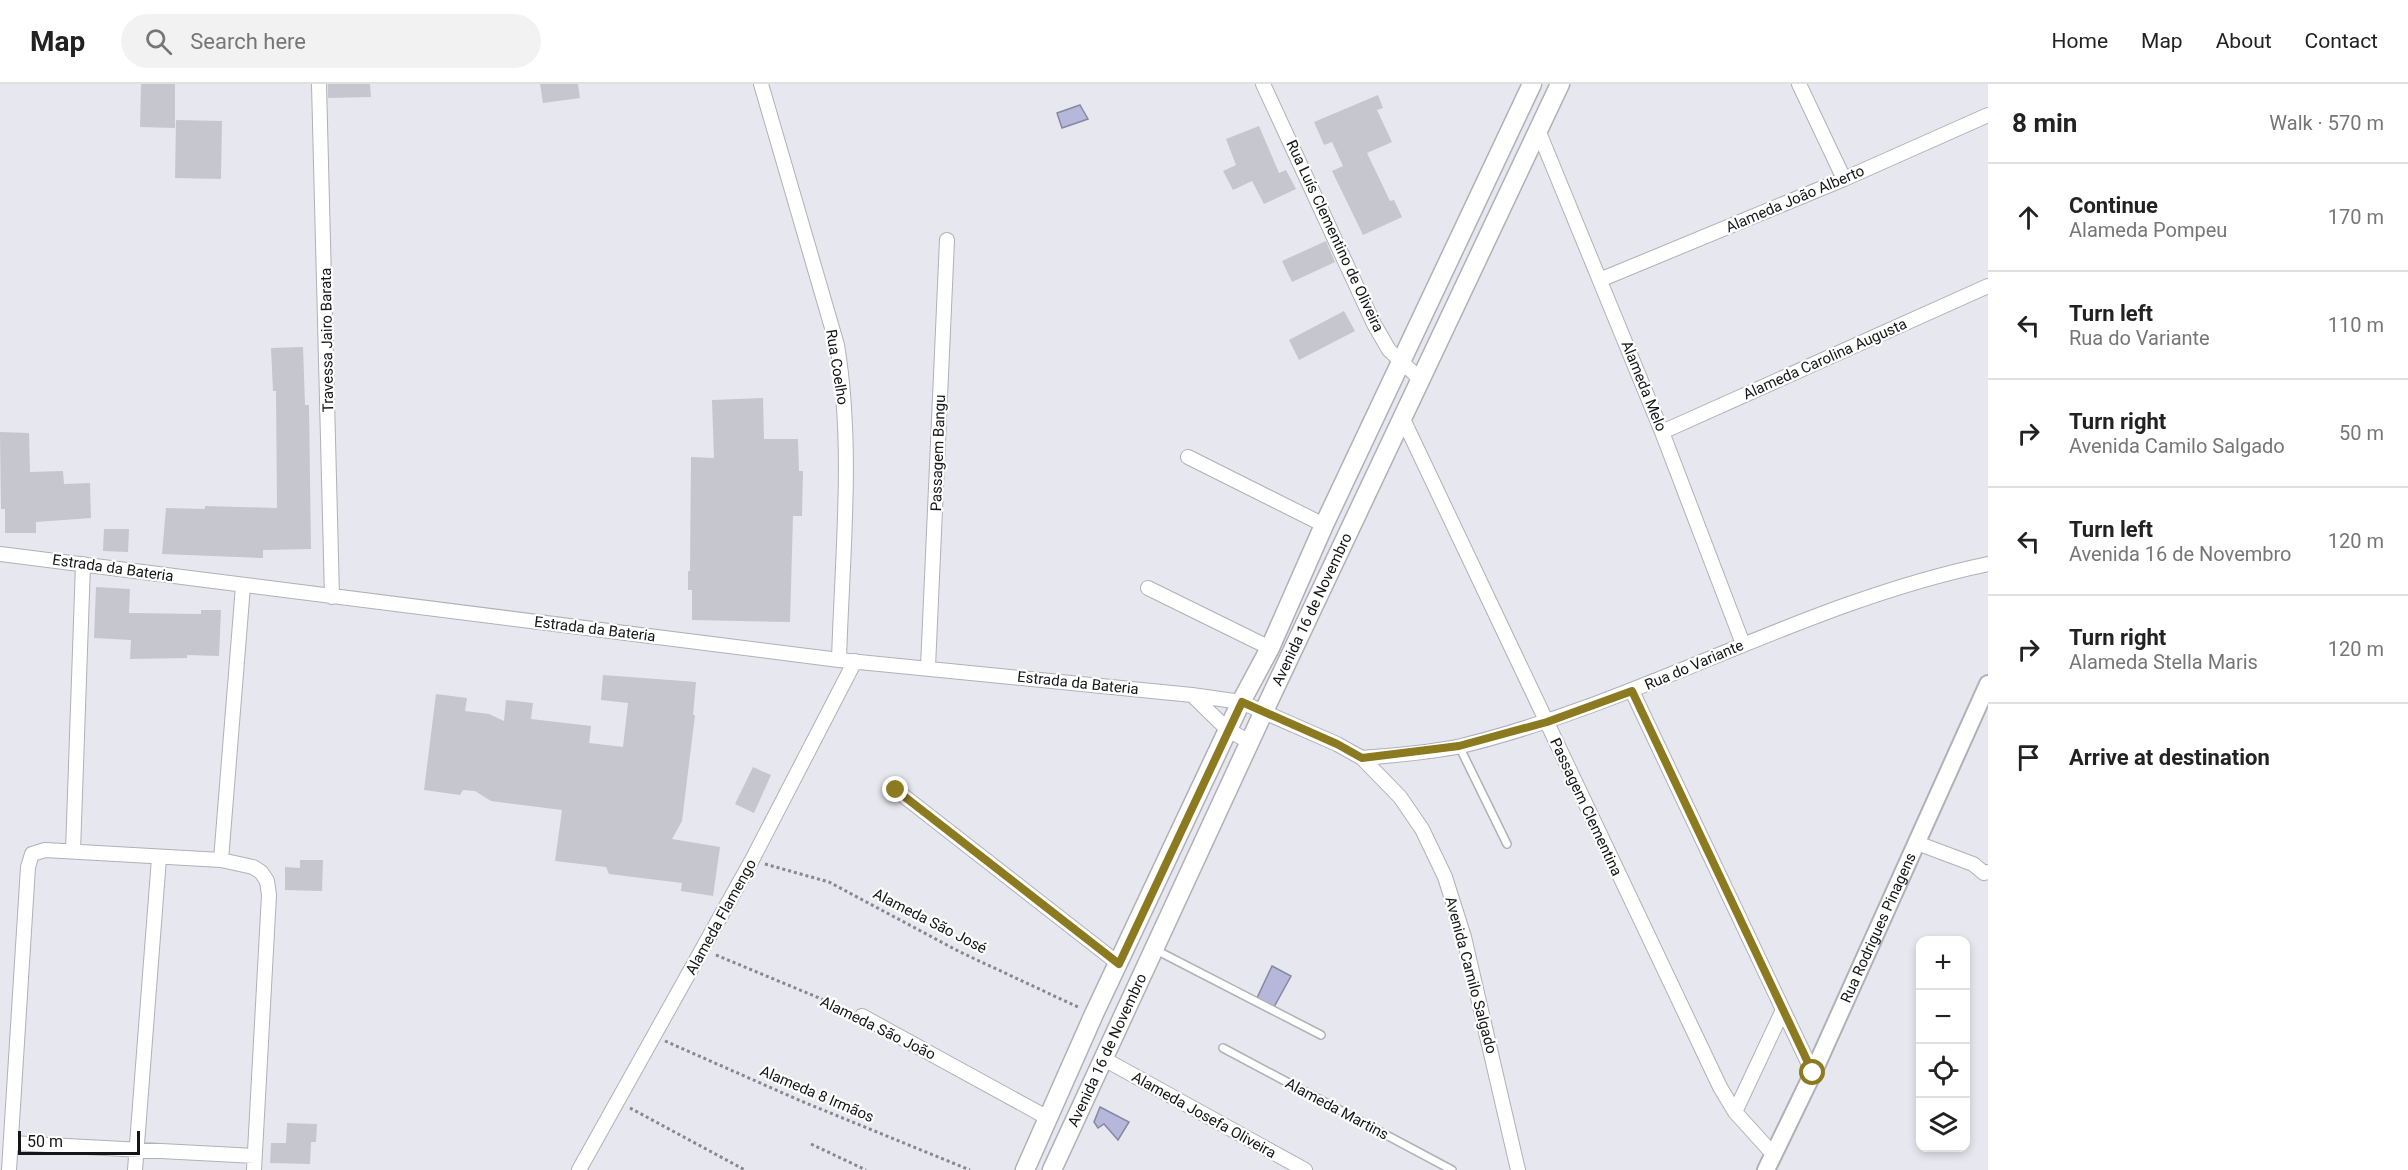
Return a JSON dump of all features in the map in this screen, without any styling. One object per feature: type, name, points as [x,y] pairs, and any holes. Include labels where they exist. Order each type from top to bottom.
[{"type":"main road","name":"Avenida 16 de Novembro","points":[[1025,1170],[1094,1014],[1228,730],[1270,648],[1324,525],[1402,364],[1532,84]]},
{"type":"main road","name":"Avenida 16 de Novembro","points":[[1052,1170],[1264,711],[1560,84]]},
{"type":"street","name":"Travessa Jairo Barata","points":[[319,84],[332,597]]},
{"type":"street","name":"Rua Coelho","points":[[761,84],[837,345],[843,384],[845,430],[839,660]]},
{"type":"street","name":"Rua Luís Clementino de Oliveira","points":[[1263,84],[1374,324],[1389,350],[1420,379]]},
{"type":"street","points":[[1799,84],[1844,179]]},
{"type":"street","name":"Alameda João Alberto","points":[[1602,279],[1844,179],[1988,115]]},
{"type":"street","name":"Alameda Melo","points":[[1538,130],[1602,279],[1743,644]]},
{"type":"street","name":"Passagem Bangu","points":[[928,667],[947,240]]},
{"type":"street","name":"Alameda Carolina Augusta","points":[[1662,432],[1988,286]]},
{"type":"street","name":"Passagem Clementina","points":[[1402,417],[1640,924],[1720,1087],[1735,1112],[1773,1154]]},
{"type":"street","points":[[1188,457],[1324,525]]},
{"type":"street","name":"Estrada da Bateria","points":[[0,554],[839,660],[928,667],[1242,702]]},
{"type":"street","points":[[73,851],[83,564]]},
{"type":"street","name":"Rua do Variante","points":[[1362,758],[1459,746],[1547,722],[1632,691],[1743,644],[1936,575],[1988,564]]},
{"type":"street","points":[[221,860],[243,586]]},
{"type":"street","points":[[1148,588],[1270,648]]},
{"type":"street","name":"Alameda Flamengo","points":[[579,1170],[752,860],[855,661]]},
{"type":"street","name":"Rua Rodrigues Pinagens","points":[[1766,1170],[1813,1073],[1988,684]]},
{"type":"street","points":[[1632,691],[1782,1012],[1813,1073]]},
{"type":"street","points":[[1192,695],[1228,730],[1250,742]]},
{"type":"street","name":"Avenida Camilo Salgado","points":[[1242,702],[1362,758],[1400,797],[1416,821],[1445,877],[1472,966],[1518,1170]]},
{"type":"street","points":[[896,790],[1119,964]]},
{"type":"street","points":[[1917,843],[1973,864],[1987,875]]},
{"type":"street","points":[[9,1170],[28,867],[32,854],[37,851],[221,860],[253,867],[261,872],[267,881],[269,895],[254,1170]]},
{"type":"street","points":[[135,1170],[159,858]]},
{"type":"street","points":[[1735,1112],[1782,1012]]},
{"type":"street","name":"Alameda São João","points":[[862,1016],[1048,1118]]},
{"type":"street","name":"Alameda Josefa Oliveira","points":[[1104,1059],[1305,1170]]},
{"type":"street","points":[[11,1143],[255,1156]]},
{"type":"lane","points":[[1459,746],[1507,844]]},
{"type":"lane","points":[[1154,949],[1321,1035]]},
{"type":"lane","name":"Alameda Martins","points":[[1223,1048],[1452,1170]]},
{"type":"path","name":"Alameda São José","points":[[752,860],[828,882],[960,952],[1094,1014]]},
{"type":"path","name":"Alameda São João","points":[[703,950],[862,1016]]},
{"type":"path","name":"Alameda 8 Irmãos","points":[[655,1037],[801,1101],[970,1170]]},
{"type":"path","points":[[618,1101],[745,1170]]},
{"type":"path","points":[[811,1144],[867,1170]]},
{"type":"water","points":[[1080,105],[1088,119],[1062,128],[1057,113]]},
{"type":"water","points":[[1272,966],[1291,976],[1274,1007],[1257,998]]},
{"type":"water","points":[[1100,1107],[1129,1122],[1118,1140],[1104,1124],[1098,1128],[1094,1122]]},
{"type":"building","points":[[141,84],[175,84],[175,128],[140,127]]},
{"type":"building","points":[[328,84],[370,84],[371,97],[328,98]]},
{"type":"building","points":[[540,84],[578,84],[580,98],[543,103]]},
{"type":"building","points":[[1378,95],[1383,108],[1377,110],[1392,142],[1367,153],[1390,201],[1394,200],[1402,217],[1363,235],[1332,171],[1343,166],[1332,142],[1324,145],[1314,122]]},
{"type":"building","points":[[176,120],[222,121],[221,179],[175,178]]},
{"type":"building","points":[[1259,126],[1279,173],[1286,170],[1296,189],[1264,204],[1252,181],[1233,190],[1223,171],[1236,165],[1226,139]]},
{"type":"building","points":[[1326,241],[1335,262],[1292,282],[1282,261]]},
{"type":"building","points":[[1344,311],[1355,331],[1299,360],[1289,340]]},
{"type":"building","points":[[303,347],[305,405],[309,405],[311,549],[263,550],[263,558],[162,554],[166,508],[205,509],[205,506],[277,508],[276,391],[273,391],[271,348]]},
{"type":"building","points":[[763,398],[764,439],[798,439],[799,471],[803,471],[802,516],[793,516],[790,622],[692,620],[692,590],[688,590],[691,457],[714,458],[712,400]]},
{"type":"building","points":[[0,432],[29,433],[30,472],[63,471],[64,484],[90,483],[91,518],[36,522],[36,533],[5,533],[5,509],[1,509]]},
{"type":"building","points":[[104,529],[129,529],[128,552],[103,551]]},
{"type":"building","points":[[96,587],[130,589],[129,613],[201,614],[201,610],[221,610],[219,656],[187,655],[187,658],[130,659],[131,640],[94,638]]},
{"type":"building","points":[[603,675],[696,682],[693,715],[695,715],[682,821],[672,839],[720,847],[713,896],[681,891],[682,883],[609,874],[606,867],[555,861],[562,810],[491,801],[475,791],[463,790],[460,795],[424,790],[436,694],[467,698],[465,711],[489,714],[504,721],[506,700],[533,703],[531,719],[591,726],[589,743],[623,747],[628,703],[601,700]]},
{"type":"building","points":[[753,767],[771,775],[754,813],[735,804]]},
{"type":"building","points":[[300,860],[323,860],[322,891],[285,890],[285,867],[300,868]]},
{"type":"building","points":[[287,1123],[317,1124],[316,1142],[311,1142],[310,1164],[270,1163],[271,1143],[286,1143]]},
{"type":"route","points":[[896,790],[1119,964],[1242,702],[1337,744],[1362,758],[1459,746],[1547,722],[1632,691],[1782,1012],[1813,1073]]}]
